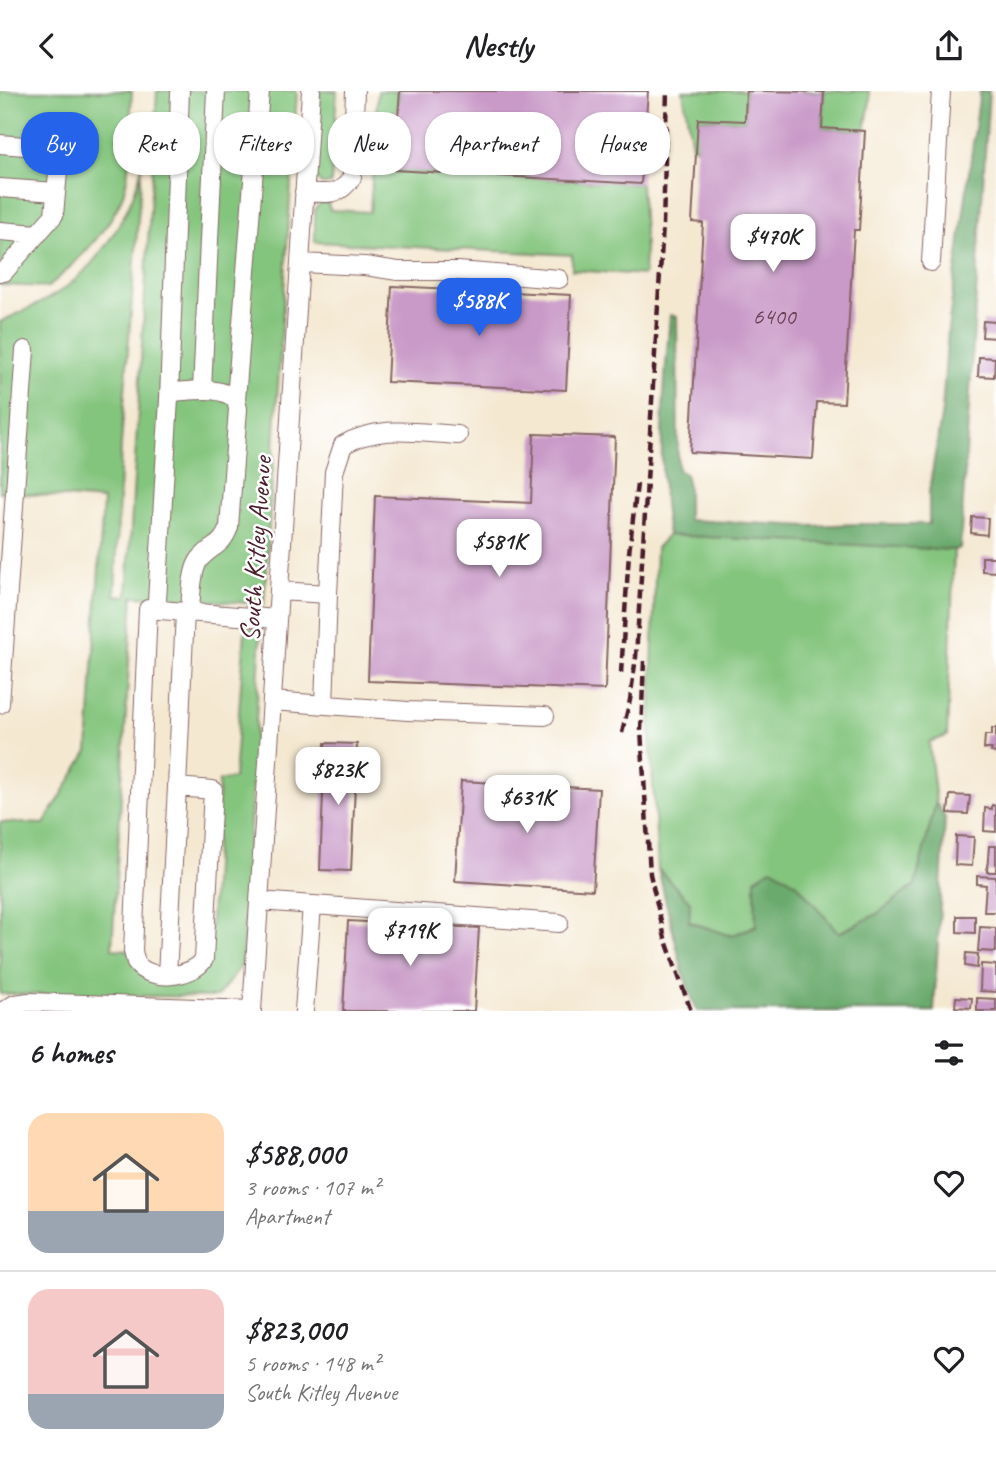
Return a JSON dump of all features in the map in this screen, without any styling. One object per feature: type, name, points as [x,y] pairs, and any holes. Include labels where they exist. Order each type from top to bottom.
[{"type":"street","points":[[160,610],[157,601],[169,399],[180,91]]},
{"type":"street","points":[[202,390],[216,91]]},
{"type":"street","points":[[167,975],[188,613],[198,560],[224,541],[229,527],[260,91]]},
{"type":"street","name":"South Kitley Avenue","points":[[253,1011],[311,91]]},
{"type":"street","points":[[304,192],[334,193],[345,188],[352,177],[355,91]]},
{"type":"street","points":[[931,262],[941,91]]},
{"type":"street","points":[[0,144],[49,148],[59,162],[54,215],[4,272],[0,272]]},
{"type":"street","points":[[0,188],[56,192]]},
{"type":"street","points":[[0,231],[38,234]]},
{"type":"street","points":[[300,263],[559,279]]},
{"type":"street","points":[[0,704],[24,350]]},
{"type":"street","points":[[169,399],[173,392],[202,390],[229,393],[236,400]]},
{"type":"street","points":[[324,705],[334,472],[343,445],[358,436],[377,431],[458,435]]},
{"type":"street","points":[[279,591],[328,594]]},
{"type":"street","points":[[177,787],[213,790],[204,959],[200,967],[189,973],[167,975],[144,969],[136,962],[133,951],[148,609],[277,619]]},
{"type":"street","points":[[272,701],[545,716]]},
{"type":"street","points":[[259,901],[559,923]]},
{"type":"street","points":[[304,1011],[312,905]]},
{"type":"street","points":[[3,1011],[15,1004],[29,1002],[253,1011]]},
{"type":"green space","points":[[0,91],[132,91],[131,112],[113,112],[113,175],[127,175],[123,194],[107,224],[72,265],[48,287],[0,285]]},
{"type":"green space","points":[[157,91],[297,91],[296,112],[214,112],[214,175],[292,175],[264,604],[133,596],[112,949],[127,950],[156,978],[209,952],[219,781],[234,778],[245,631],[253,627],[261,632],[242,965],[217,997],[0,994],[0,822],[44,824],[88,751],[103,500],[0,492],[0,322],[52,296],[87,268],[112,237],[141,175],[121,444],[115,595],[127,596],[152,175],[200,175],[200,112],[156,112]]},
{"type":"green space","points":[[320,91],[337,91],[336,112],[328,112],[328,175],[332,175],[331,184],[321,184],[315,177]]},
{"type":"green space","points":[[378,91],[400,91],[398,110],[376,112]]},
{"type":"green space","points":[[683,91],[746,91],[745,121],[699,119],[697,148],[692,147]]},
{"type":"green space","points":[[800,91],[869,91],[865,131],[822,128],[824,93]]},
{"type":"green space","points":[[980,91],[989,91],[960,548],[954,550],[668,535],[662,453],[670,315],[677,317],[678,470],[685,474],[688,486],[688,520],[810,526],[929,524],[929,492],[942,411],[948,329]]},
{"type":"green space","points":[[411,171],[425,172],[425,175],[483,175],[641,184],[644,275],[572,270],[572,255],[315,242],[315,209],[321,203],[328,203],[330,210],[370,212],[372,175],[411,175]]},
{"type":"green space","points":[[668,535],[954,550],[947,736],[929,742],[936,802],[915,885],[877,914],[838,933],[797,884],[755,879],[756,925],[732,936],[688,921],[690,902],[658,869],[650,732],[656,548]]},
{"type":"green space","points":[[936,802],[945,818],[934,1011],[697,1011],[683,973],[658,869],[690,902],[689,922],[731,936],[756,926],[755,879],[772,868],[797,884],[839,933],[877,914],[915,885]]},
{"type":"building","points":[[400,91],[648,91],[646,112],[575,112],[575,175],[642,175],[641,184],[482,175],[561,175],[561,112],[425,112],[425,172],[411,171],[411,112],[398,112]]},
{"type":"building","points":[[746,91],[824,92],[822,128],[865,131],[859,230],[854,230],[844,403],[817,402],[813,459],[690,452],[703,223],[692,222],[698,119],[745,121]]},
{"type":"building","points":[[392,286],[571,295],[566,390],[387,382]]},
{"type":"building","points":[[983,321],[996,322],[996,338],[982,337]]},
{"type":"building","points":[[979,357],[995,358],[994,377],[978,376]]},
{"type":"building","points":[[534,434],[615,437],[605,690],[368,681],[375,496],[531,503]]},
{"type":"building","points":[[972,517],[988,518],[987,535],[971,533]]},
{"type":"building","points":[[982,557],[996,557],[995,572],[982,571]]},
{"type":"building","points":[[992,728],[996,728],[996,753],[991,752],[992,749],[984,749],[985,735],[992,735]]},
{"type":"building","points":[[325,743],[357,744],[351,871],[320,870]]},
{"type":"building","points":[[461,781],[599,789],[593,890],[455,881]]},
{"type":"building","points":[[950,795],[970,796],[968,814],[948,813]]},
{"type":"building","points":[[992,805],[996,806],[996,832],[984,831],[985,808],[992,809]]},
{"type":"building","points":[[956,836],[974,837],[972,866],[955,865]]},
{"type":"building","points":[[989,846],[996,846],[996,872],[987,872]]},
{"type":"building","points":[[977,876],[996,877],[996,912],[984,912],[986,885],[977,884]]},
{"type":"building","points":[[957,916],[975,916],[975,933],[957,932]]},
{"type":"building","points":[[348,921],[479,928],[474,1011],[343,1011]]},
{"type":"building","points":[[980,927],[996,928],[996,952],[978,951]]},
{"type":"building","points":[[966,953],[978,954],[977,968],[965,966]]},
{"type":"building","points":[[981,964],[996,965],[996,992],[980,991]]},
{"type":"building","points":[[956,997],[972,998],[971,1008],[955,1007]]},
{"type":"building","points":[[977,998],[996,999],[996,1011],[977,1011]]},
{"type":"railway","points":[[622,733],[636,657],[663,225],[667,91]]},
{"type":"railway","points":[[621,673],[629,553],[637,484]]},
{"type":"railway","points":[[644,661],[641,730],[650,874],[665,938],[691,1011]]}]
